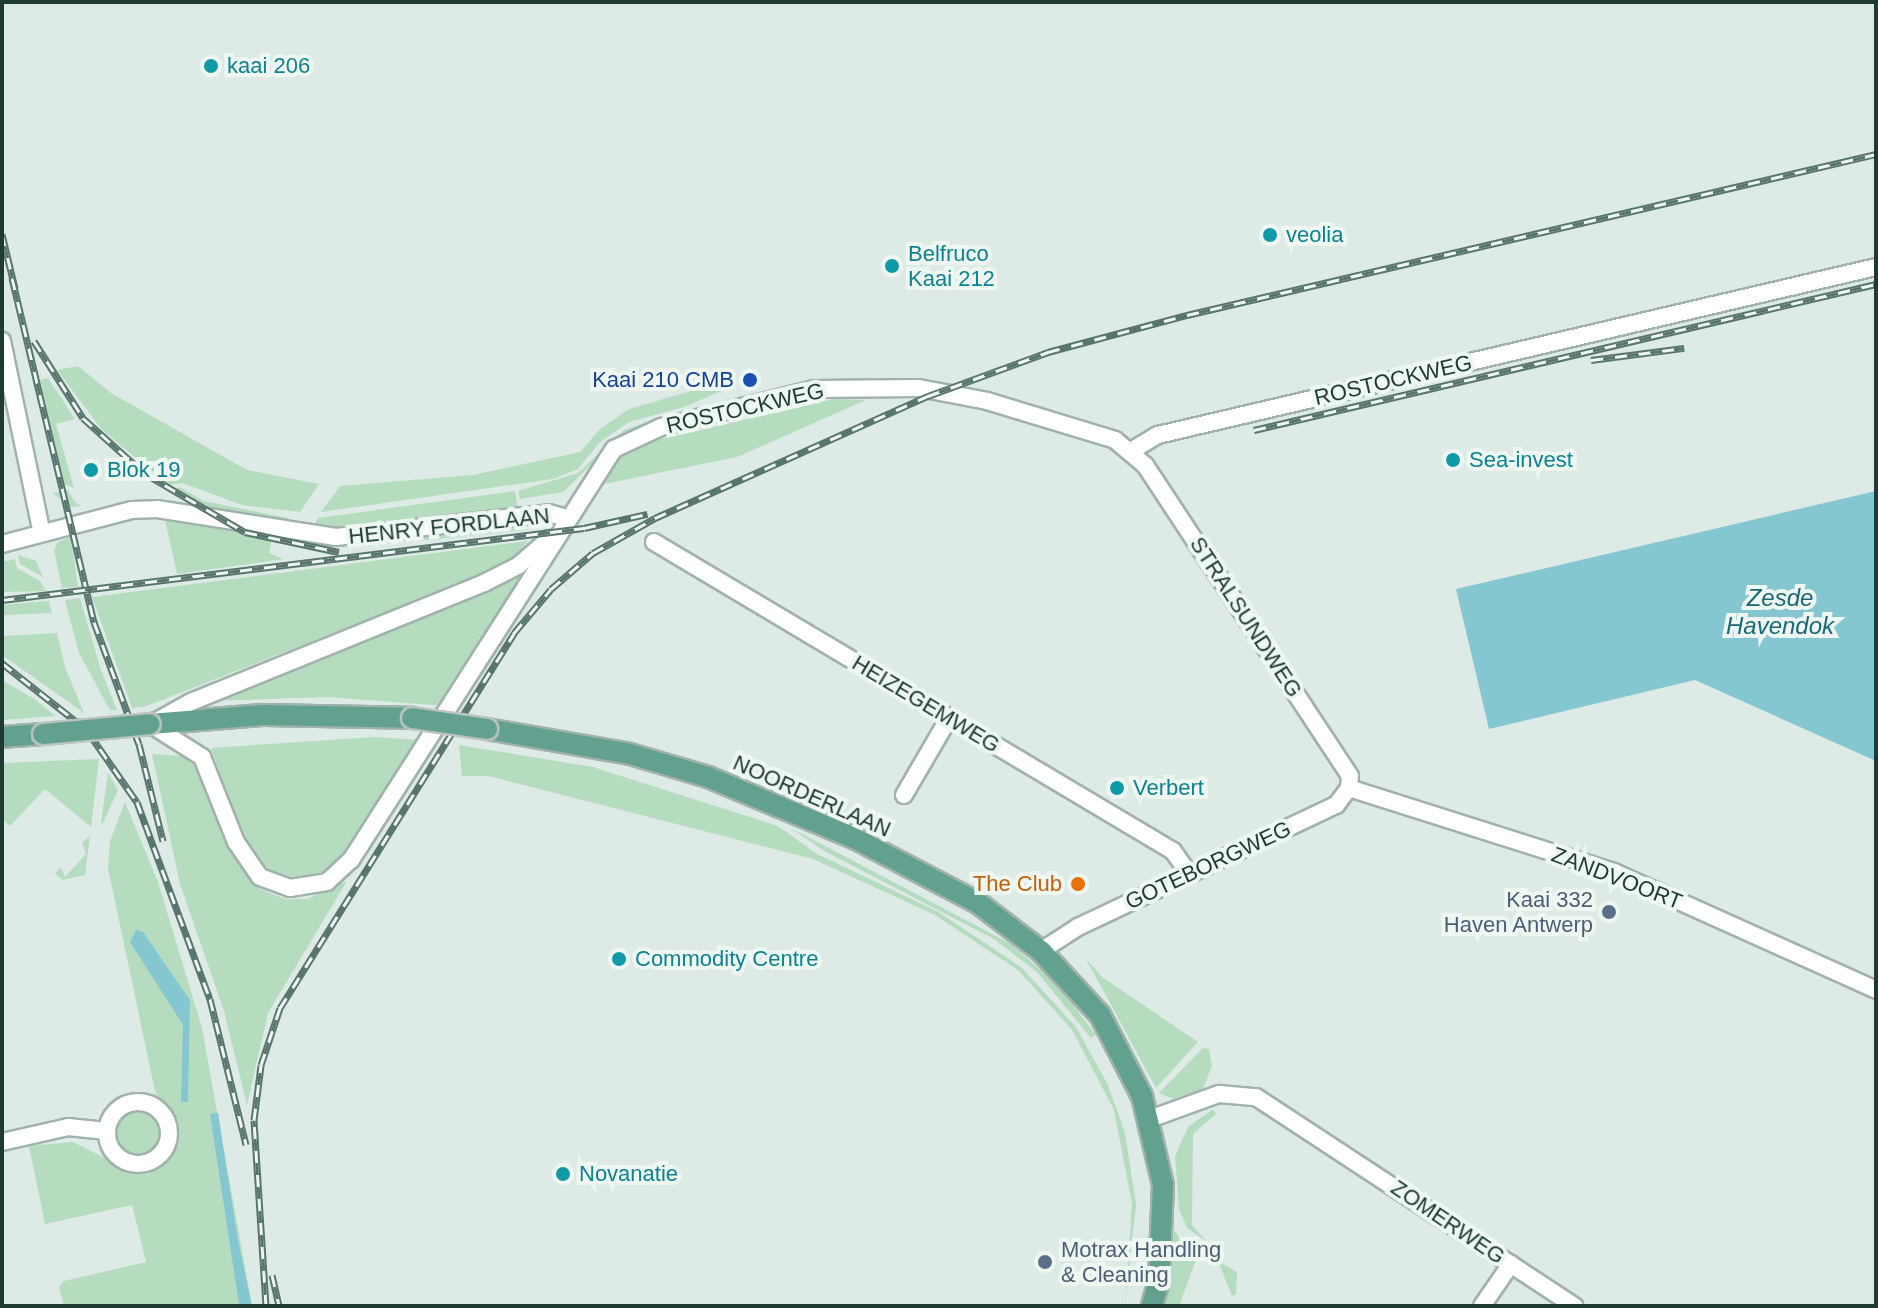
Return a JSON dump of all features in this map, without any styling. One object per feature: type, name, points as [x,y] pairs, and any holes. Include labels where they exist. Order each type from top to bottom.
[{"type":"main road","name":"NOORDERLAAN","points":[[2,737],[262,715],[412,718],[630,754],[722,783],[856,839],[978,903],[1072,979],[1110,1030],[1132,1072],[1163,1185],[1160,1266],[1152,1306]]},
{"type":"street","name":"ROSTOCKWEG","points":[[150,724],[202,757],[241,852],[260,877],[290,888],[327,882],[351,860],[553,546],[554,536],[604,461],[628,438],[814,389],[904,387],[959,394],[1096,434],[1131,451],[1158,435],[1876,267]]},
{"type":"street","points":[[2,341],[41,530]]},
{"type":"street","name":"STRALSUNDWEG","points":[[1131,451],[1157,482],[1342,762],[1349,788]]},
{"type":"street","name":"HENRY FORDLAAN","points":[[2,544],[41,530],[157,509],[336,537],[549,513],[566,518]]},
{"type":"street","name":"NOORDERLAAN","points":[[150,724],[191,702],[484,583],[519,565],[554,536]]},
{"type":"street","name":"HEIZEGEMWEG","points":[[654,542],[1173,851],[1189,874]]},
{"type":"street","points":[[904,795],[949,718]]},
{"type":"street","name":"GOTEBORGWEG","points":[[1041,951],[1189,874],[1336,805],[1349,788]]},
{"type":"street","name":"ZANDVOORT","points":[[1349,788],[1614,872],[1876,990]]},
{"type":"street","name":"ZOMERWEG","points":[[1147,1120],[1219,1094],[1239,1093],[1276,1107],[1574,1306]]},
{"type":"street","points":[[2,1142],[68,1127],[107,1131]]},
{"type":"street","points":[[1482,1306],[1511,1264]]},
{"type":"green space","points":[[78,366],[111,393],[247,470],[319,484],[300,512],[242,505],[182,483],[169,485],[102,430],[57,370]]},
{"type":"green space","points":[[48,378],[75,419],[56,424],[74,488],[64,484],[40,380]]},
{"type":"green space","points":[[732,379],[733,386],[684,407],[629,422],[600,442],[578,469],[553,479],[321,512],[340,486],[473,475],[580,452],[600,429],[629,409]]},
{"type":"green space","points":[[834,399],[866,400],[737,457],[599,485],[620,458],[640,444]]},
{"type":"green space","points":[[674,413],[625,432],[563,492],[520,499],[518,491],[578,473],[624,430]]},
{"type":"green space","points":[[179,487],[204,501],[288,518],[285,525],[200,507],[173,490]]},
{"type":"green space","points":[[68,490],[81,506],[70,507],[53,493]]},
{"type":"green space","points":[[515,491],[518,509],[342,530],[312,528],[318,518]]},
{"type":"green space","points":[[165,520],[272,538],[269,553],[284,559],[177,574]]},
{"type":"green space","points":[[520,524],[526,530],[346,548],[345,545]]},
{"type":"green space","points":[[71,537],[78,587],[62,588],[54,550],[58,542]]},
{"type":"green space","points":[[528,541],[514,557],[469,580],[144,707],[132,708],[92,597]]},
{"type":"green space","points":[[18,555],[36,561],[43,577],[20,564]]},
{"type":"green space","points":[[15,559],[17,568],[40,581],[46,591],[2,592],[2,562]]},
{"type":"green space","points":[[523,569],[528,573],[445,706],[328,697],[209,701]]},
{"type":"green space","points":[[80,598],[100,667],[117,710],[110,710],[79,653],[65,600]]},
{"type":"green space","points":[[49,601],[52,613],[2,615],[2,605]]},
{"type":"green space","points":[[57,633],[65,667],[84,713],[2,655],[2,636]]},
{"type":"green space","points":[[2,680],[36,700],[55,716],[2,720]]},
{"type":"green space","points":[[375,737],[420,740],[349,855],[328,875],[301,881],[264,871],[246,852],[211,748]]},
{"type":"green space","points":[[459,745],[593,767],[778,826],[817,854],[937,911],[1021,967],[1076,1027],[1108,1085],[1125,1133],[1136,1204],[1125,1306],[1132,1204],[1114,1110],[1072,1030],[1018,970],[935,915],[813,859],[488,776],[462,776]]},
{"type":"green space","points":[[152,754],[182,756],[201,771],[237,862],[260,889],[285,899],[307,899],[347,881],[268,1013],[247,1105],[224,1011],[180,884]]},
{"type":"green space","points":[[99,759],[91,827],[45,789],[10,826],[2,819],[2,763]]},
{"type":"green space","points":[[108,773],[118,790],[102,825],[101,822]]},
{"type":"green space","points":[[125,802],[158,882],[202,1028],[252,1306],[64,1306],[59,1287],[64,1281],[146,1262],[132,1205],[45,1224],[29,1146],[73,1142],[129,1170],[145,1170],[171,1157],[177,1140],[175,1124],[155,1091],[108,868],[110,841]]},
{"type":"green space","points":[[791,828],[1011,944],[1058,985],[1096,1035],[1091,1038],[1037,972],[994,939],[824,851]]},
{"type":"green space","points":[[90,836],[85,875],[62,880],[55,873],[61,867],[65,877],[86,854],[82,843]]},
{"type":"green space","points":[[1085,957],[1102,977],[1198,1042],[1156,1088]]},
{"type":"green space","points":[[1203,1048],[1209,1049],[1212,1066],[1203,1089],[1174,1099],[1159,1093]]},
{"type":"green space","points":[[1213,1109],[1216,1114],[1193,1134],[1192,1225],[1207,1242],[1187,1228],[1179,1209],[1175,1156],[1188,1127]]},
{"type":"green space","points":[[138,1110],[155,1117],[162,1134],[155,1151],[138,1158],[121,1151],[114,1134],[121,1117]]},
{"type":"green space","points":[[1174,1230],[1196,1260],[1179,1306],[1164,1306]]},
{"type":"green space","points":[[1218,1261],[1237,1272],[1236,1294],[1232,1296]]},
{"type":"water","name":"Zesde Havendok","points":[[1876,491],[1876,761],[1695,680],[1489,729],[1456,589]]},
{"type":"water","points":[[136,930],[143,932],[190,1000],[188,1102],[181,1102],[183,1025],[130,942]]},
{"type":"water","points":[[218,1113],[237,1235],[252,1306],[240,1306],[238,1298],[210,1114]]},
{"type":"railway","points":[[266,1306],[254,1120],[261,1065],[280,1008],[514,633],[551,589],[593,553],[655,518],[928,396],[1048,352],[1187,315],[1876,154]]},
{"type":"railway","points":[[2,234],[15,288]]},
{"type":"railway","points":[[12,278],[94,622],[139,744],[163,841]]},
{"type":"railway","points":[[1254,430],[1876,284]]},
{"type":"railway","points":[[34,341],[83,418],[144,473],[245,532],[339,552]]},
{"type":"railway","points":[[1591,360],[1684,348]]},
{"type":"railway","points":[[2,600],[584,528],[647,514]]},
{"type":"railway","points":[[2,663],[86,729],[137,802],[210,999],[246,1145]]},
{"type":"railway","points":[[272,1275],[279,1306]]},
{"type":"place","name":"kaai 206","points":[[211,66]]},
{"type":"place","name":"veolia","points":[[1270,235]]},
{"type":"place","name":"Belfruco Kaai 212","points":[[892,266]]},
{"type":"place","name":"Kaai 210 CMB","points":[[750,380]]},
{"type":"place","name":"Sea-invest","points":[[1453,460]]},
{"type":"place","name":"Blok 19","points":[[91,470]]},
{"type":"place","name":"Verbert","points":[[1117,788]]},
{"type":"place","name":"The Club","points":[[1078,884]]},
{"type":"place","name":"Kaai 332 Haven Antwerp","points":[[1609,912]]},
{"type":"place","name":"Commodity Centre","points":[[619,959]]},
{"type":"place","name":"Novanatie","points":[[563,1174]]},
{"type":"place","name":"Motrax Handling & Cleaning","points":[[1045,1262]]}]
